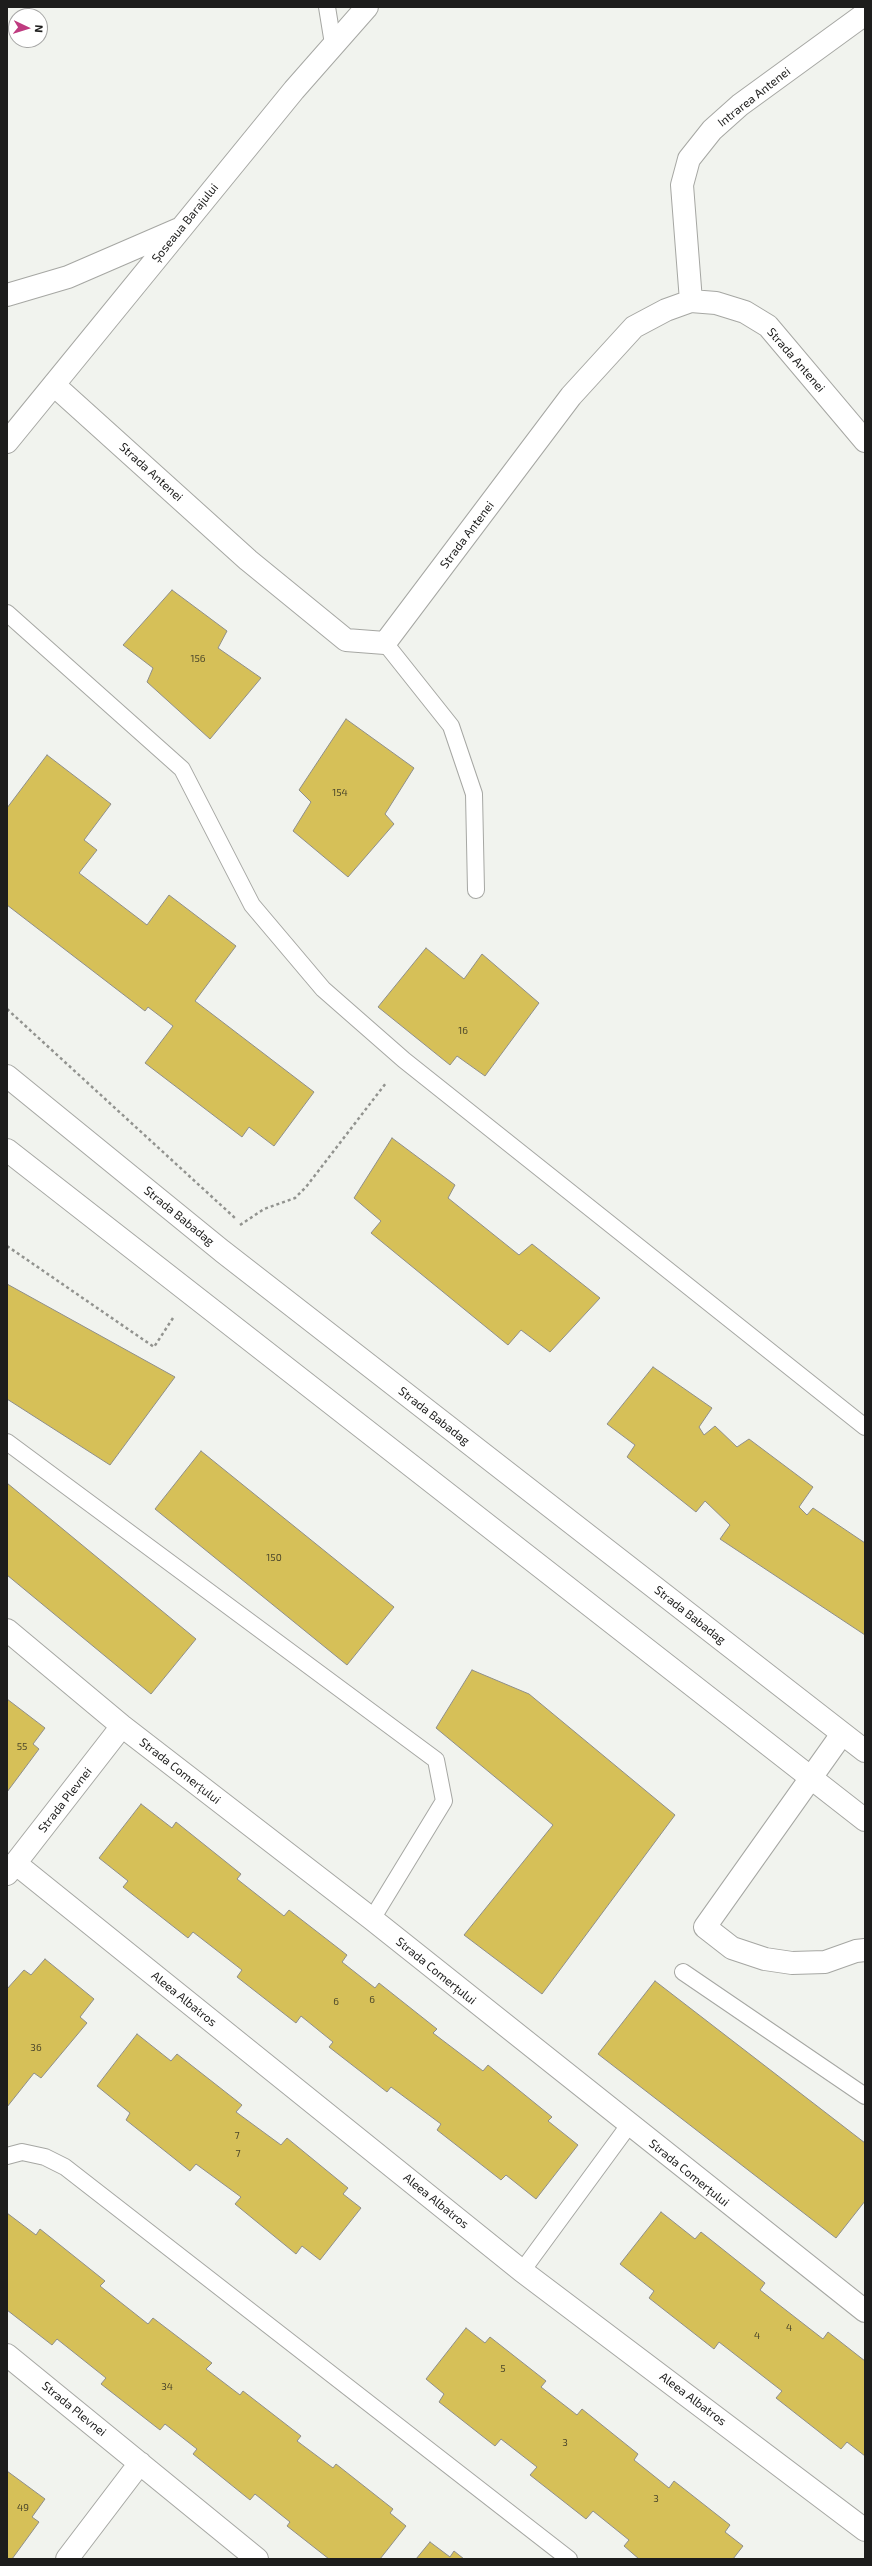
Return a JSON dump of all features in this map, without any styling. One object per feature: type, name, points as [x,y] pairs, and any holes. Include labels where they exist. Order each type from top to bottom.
[{"type":"main road","name":"Șoseaua Barajului","points":[[7,442],[333,44],[367,7]]},
{"type":"main road","name":"Intrarea Antenei","points":[[691,301],[682,185],[689,159],[712,130],[740,105],[865,14]]},
{"type":"main road","points":[[7,295],[68,277],[182,228]]},
{"type":"main road","name":"Strada Antenei","points":[[54,385],[248,560],[346,640],[385,643],[571,396],[634,327],[666,310],[691,301],[716,303],[745,312],[768,326],[865,441]]},
{"type":"main road","name":"Strada Babadag","points":[[7,1076],[222,1251],[865,1751]]},
{"type":"main road","points":[[7,1150],[865,1820]]},
{"type":"main road","name":"Strada Comerțului","points":[[7,1630],[122,1726],[372,1919],[629,2125],[865,2311]]},
{"type":"main road","name":"Strada Plevnei","points":[[11,1868],[122,1726]]},
{"type":"main road","points":[[842,1734],[810,1777],[705,1927],[732,1948],[765,1959],[792,1963],[825,1962],[856,1951],[865,1950]]},
{"type":"main road","name":"Aleea Albatros","points":[[11,1868],[522,2271],[865,2530]]},
{"type":"main road","name":"Strada Plevnei","points":[[7,2355],[257,2559]]},
{"type":"main road","points":[[67,2559],[140,2463]]},
{"type":"lane","points":[[327,7],[333,44]]},
{"type":"lane","points":[[7,613],[182,769],[252,905],[323,989],[404,1060],[865,1427]]},
{"type":"lane","points":[[385,643],[451,726],[474,794],[476,890]]},
{"type":"lane","points":[[7,1442],[436,1760],[444,1801],[372,1919]]},
{"type":"lane","points":[[683,1972],[865,2096]]},
{"type":"lane","points":[[522,2271],[629,2125]]},
{"type":"lane","points":[[7,2156],[22,2152],[37,2155],[64,2167],[569,2559]]},
{"type":"path","points":[[7,1010],[241,1224]]},
{"type":"path","points":[[222,1251],[241,1224],[264,1209],[294,1198],[306,1187],[404,1060]]},
{"type":"path","points":[[7,1246],[154,1347],[189,1293]]},
{"type":"building","points":[[172,590],[227,631],[218,648],[261,678],[210,739],[147,682],[153,668],[123,645]]},
{"type":"building","points":[[346,719],[414,768],[385,814],[394,824],[348,877],[293,831],[311,802],[299,790]]},
{"type":"building","points":[[47,755],[111,804],[84,840],[97,850],[79,873],[147,925],[169,895],[236,946],[195,1001],[314,1092],[274,1146],[249,1127],[242,1137],[145,1063],[173,1026],[148,1007],[145,1011],[7,905],[7,808]]},
{"type":"building","points":[[426,948],[464,979],[482,954],[539,1003],[485,1076],[457,1056],[450,1065],[378,1007]]},
{"type":"building","points":[[392,1138],[455,1185],[448,1198],[519,1255],[532,1244],[600,1298],[550,1352],[521,1330],[508,1345],[371,1233],[381,1221],[354,1198]]},
{"type":"building","points":[[7,1284],[175,1377],[110,1465],[7,1399]]},
{"type":"building","points":[[653,1367],[712,1408],[699,1427],[704,1435],[715,1426],[737,1447],[749,1439],[813,1487],[799,1507],[807,1515],[813,1508],[865,1543],[865,1635],[720,1539],[730,1525],[705,1501],[696,1512],[627,1457],[635,1445],[607,1424]]},
{"type":"building","points":[[201,1451],[394,1607],[347,1665],[155,1509]]},
{"type":"building","points":[[7,1483],[196,1639],[151,1694],[7,1575]]},
{"type":"building","points":[[472,1670],[529,1694],[675,1815],[542,1994],[464,1935],[553,1825],[436,1728]]},
{"type":"building","points":[[7,1699],[45,1728],[33,1744],[39,1749],[7,1792]]},
{"type":"building","points":[[141,1804],[172,1828],[176,1822],[241,1874],[237,1879],[284,1916],[289,1910],[347,1955],[342,1962],[375,1988],[379,1983],[437,2029],[433,2033],[483,2071],[488,2065],[552,2117],[548,2121],[578,2145],[536,2199],[506,2175],[501,2180],[437,2130],[441,2124],[391,2087],[387,2092],[329,2047],[333,2042],[301,2016],[296,2023],[237,1977],[242,1970],[193,1932],[188,1938],[123,1887],[128,1881],[99,1858]]},
{"type":"building","points":[[45,1959],[94,1999],[80,2017],[87,2023],[41,2078],[34,2073],[7,2107],[7,1989],[24,1970],[31,1975]]},
{"type":"building","points":[[655,1981],[865,2143],[865,2201],[836,2238],[598,2054]]},
{"type":"building","points":[[137,2034],[171,2061],[177,2054],[242,2105],[236,2112],[281,2145],[287,2138],[348,2188],[343,2194],[361,2208],[320,2260],[302,2246],[296,2254],[235,2204],[241,2197],[196,2164],[190,2171],[126,2120],[130,2113],[97,2086]]},
{"type":"building","points":[[661,2212],[695,2239],[701,2232],[765,2283],[760,2290],[823,2339],[828,2332],[865,2361],[865,2456],[847,2442],[841,2449],[776,2398],[782,2391],[719,2342],[714,2349],[649,2298],[654,2291],[620,2264]]},
{"type":"building","points":[[7,2213],[36,2235],[40,2229],[105,2281],[100,2286],[148,2324],[153,2318],[212,2363],[206,2369],[240,2395],[243,2391],[301,2436],[297,2441],[333,2468],[336,2464],[393,2509],[390,2513],[406,2526],[380,2559],[329,2559],[287,2526],[290,2522],[255,2494],[250,2500],[193,2454],[197,2449],[165,2424],[160,2430],[101,2384],[106,2378],[57,2339],[52,2345],[7,2310]]},
{"type":"building","points":[[466,2328],[485,2343],[490,2337],[546,2381],[541,2387],[577,2415],[582,2409],[638,2454],[634,2460],[669,2488],[674,2481],[730,2525],[725,2532],[743,2546],[733,2559],[639,2559],[624,2546],[629,2540],[593,2511],[586,2519],[530,2475],[537,2467],[501,2439],[495,2446],[439,2402],[444,2394],[426,2379]]},
{"type":"building","points":[[7,2471],[45,2499],[32,2517],[39,2522],[12,2559],[7,2559]]},
{"type":"building","points":[[430,2542],[450,2557],[454,2551],[464,2559],[416,2559]]}]
